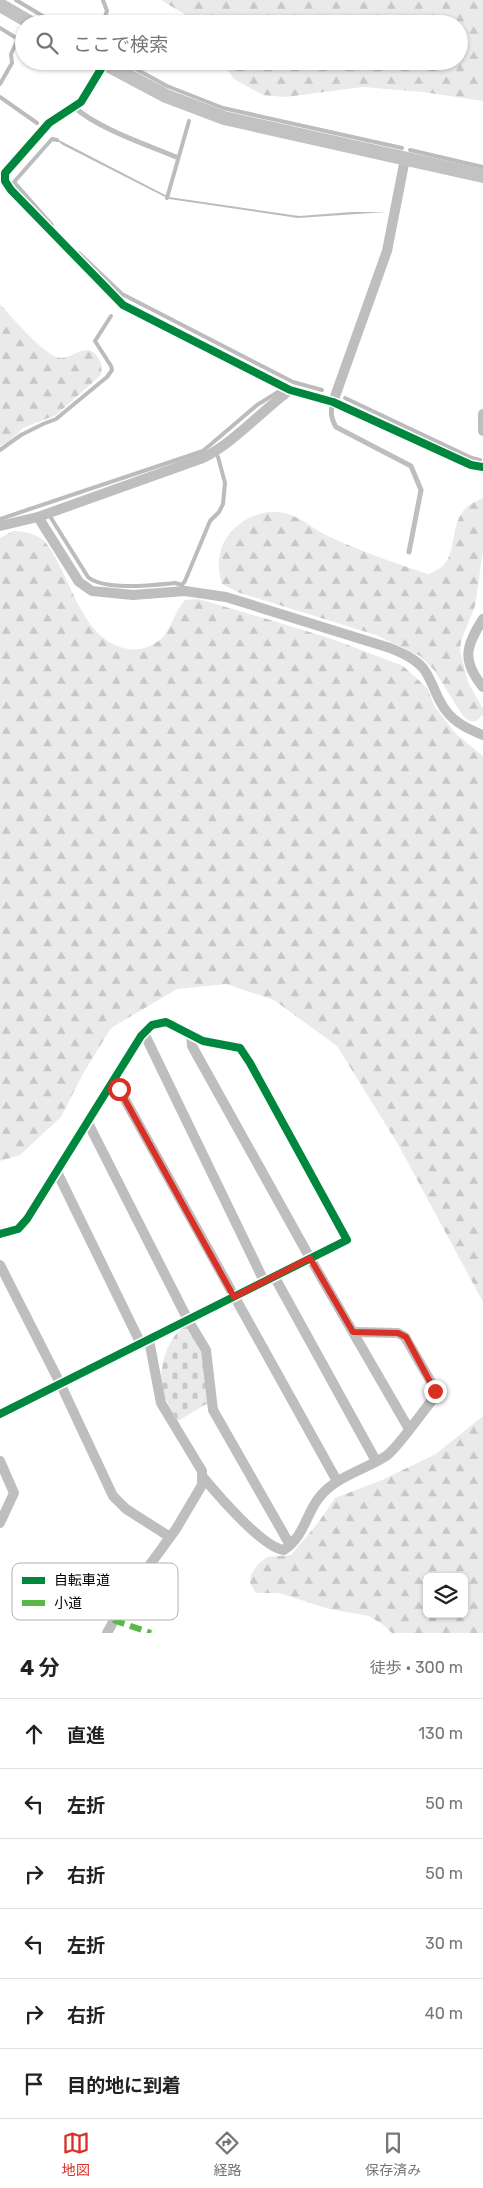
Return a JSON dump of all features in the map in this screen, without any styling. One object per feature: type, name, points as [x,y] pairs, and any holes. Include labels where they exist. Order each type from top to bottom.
[{"type":"street","points":[[0,5],[17,15]]},
{"type":"street","points":[[98,70],[82,102],[49,123],[3,171],[5,181],[11,190],[123,304],[290,390],[333,402],[471,465],[482,468]]},
{"type":"street","points":[[117,70],[166,96],[224,118],[483,176]]},
{"type":"street","points":[[333,402],[387,251],[405,159]]},
{"type":"street","points":[[0,526],[38,517],[214,452],[290,390]]},
{"type":"street","points":[[483,414],[483,431]]},
{"type":"street","points":[[38,517],[79,582],[92,591],[134,595],[185,591],[226,597],[390,648],[412,658],[423,668],[441,704],[455,721],[468,730],[483,735]]},
{"type":"street","points":[[483,619],[472,635],[468,646],[469,665],[483,687]]},
{"type":"street","points":[[0,1234],[18,1229],[57,1172],[144,1033],[152,1025],[166,1022],[203,1041],[240,1048],[250,1063],[346,1240],[0,1414]]},
{"type":"street","points":[[144,1033],[269,1279],[376,1461]]},
{"type":"street","points":[[190,1034],[192,1046],[310,1258],[409,1429]]},
{"type":"street","points":[[112,1082],[119,1089],[338,1481]]},
{"type":"street","points":[[88,1120],[188,1320],[206,1350],[213,1410],[290,1546]]},
{"type":"street","points":[[57,1172],[145,1342],[161,1403],[202,1472],[202,1485],[170,1537],[151,1563]]},
{"type":"street","points":[[0,1264],[60,1383],[113,1496],[126,1509],[170,1537]]},
{"type":"street","points":[[202,1476],[260,1537],[279,1549],[284,1550],[296,1542],[318,1499],[343,1477],[388,1455],[433,1399],[435,1391],[406,1337],[398,1333],[353,1332]]},
{"type":"street","points":[[0,1461],[14,1493],[0,1523]]},
{"type":"street","points":[[107,1633],[114,1620]]},
{"type":"lane","points":[[74,107],[82,114],[130,138],[176,157]]},
{"type":"lane","points":[[333,402],[331,412],[332,420],[336,427],[411,466],[421,490],[408,552]]},
{"type":"green space","points":[[161,0],[483,0],[483,101],[423,92],[363,87],[285,97],[263,95],[234,79],[228,70],[468,70],[468,15],[186,15]]},
{"type":"green space","points":[[0,304],[46,351],[54,356],[65,358],[84,350],[91,351],[99,358],[102,368],[101,375],[56,415],[23,428],[9,441],[0,446]]},
{"type":"green space","points":[[483,498],[483,551],[475,606],[461,641],[460,651],[468,682],[483,709],[483,715],[476,721],[470,721],[463,716],[434,670],[420,656],[376,635],[240,593],[222,584],[219,558],[225,541],[237,526],[255,515],[274,512],[290,515],[340,541],[428,574],[439,569],[446,562],[460,516],[466,508]]},
{"type":"green space","points":[[13,531],[30,534],[45,542],[88,621],[99,634],[112,644],[129,649],[142,649],[154,644],[164,635],[185,600],[198,599],[267,619],[332,639],[403,666],[427,688],[435,707],[455,733],[483,756],[483,1302],[399,1146],[337,1046],[274,1000],[226,984],[177,989],[111,1028],[84,1072],[61,1117],[20,1155],[0,1161],[0,538]]},
{"type":"green space","points":[[187,1325],[202,1352],[208,1403],[178,1421],[168,1405],[161,1380],[163,1362],[170,1344],[180,1330]]},
{"type":"green space","points":[[483,1416],[483,1633],[392,1633],[369,1616],[329,1609],[279,1593],[256,1593],[250,1583],[251,1575],[258,1564],[267,1557],[291,1555],[318,1523],[335,1498],[382,1480],[436,1454]]},
{"type":"shaded area","points":[[53,137],[169,197],[299,216],[352,212],[387,212],[298,218],[169,199],[63,145]]},
{"type":"waterway","points":[[16,0],[41,15]]},
{"type":"waterway","points":[[103,0],[107,11],[105,15]]},
{"type":"waterway","points":[[0,28],[15,37]]},
{"type":"waterway","points":[[0,84],[12,63],[11,54],[15,45]]},
{"type":"waterway","points":[[138,70],[167,86],[223,108],[402,148]]},
{"type":"waterway","points":[[0,97],[37,123]]},
{"type":"waterway","points":[[167,198],[189,121]]},
{"type":"waterway","points":[[52,225],[14,182],[52,139],[57,140]]},
{"type":"waterway","points":[[410,150],[483,167]]},
{"type":"waterway","points":[[79,253],[122,294],[293,382],[322,390]]},
{"type":"waterway","points":[[0,450],[21,435],[56,419],[107,377],[112,370],[111,366],[95,341],[111,316]]},
{"type":"waterway","points":[[0,519],[203,451],[257,405],[278,392]]},
{"type":"waterway","points":[[345,398],[472,458],[480,460]]},
{"type":"waterway","points":[[182,585],[210,521],[219,512],[223,504],[225,483],[218,457]]},
{"type":"waterway","points":[[51,518],[88,577],[95,581],[117,586],[175,583],[182,585]]},
{"type":"marked path","points":[[113,1620],[151,1633]]},
{"type":"cycle path","points":[[100,70],[81,102],[49,123],[5,173],[5,181],[11,190],[123,305],[290,390],[333,402],[471,465],[483,467]]},
{"type":"cycle path","points":[[0,1234],[18,1229],[27,1219],[141,1036],[152,1025],[166,1022],[203,1041],[240,1048],[347,1240],[0,1414]]},
{"type":"route","points":[[119,1089],[234,1297],[310,1258],[353,1332],[398,1333],[406,1337],[435,1391]]}]
